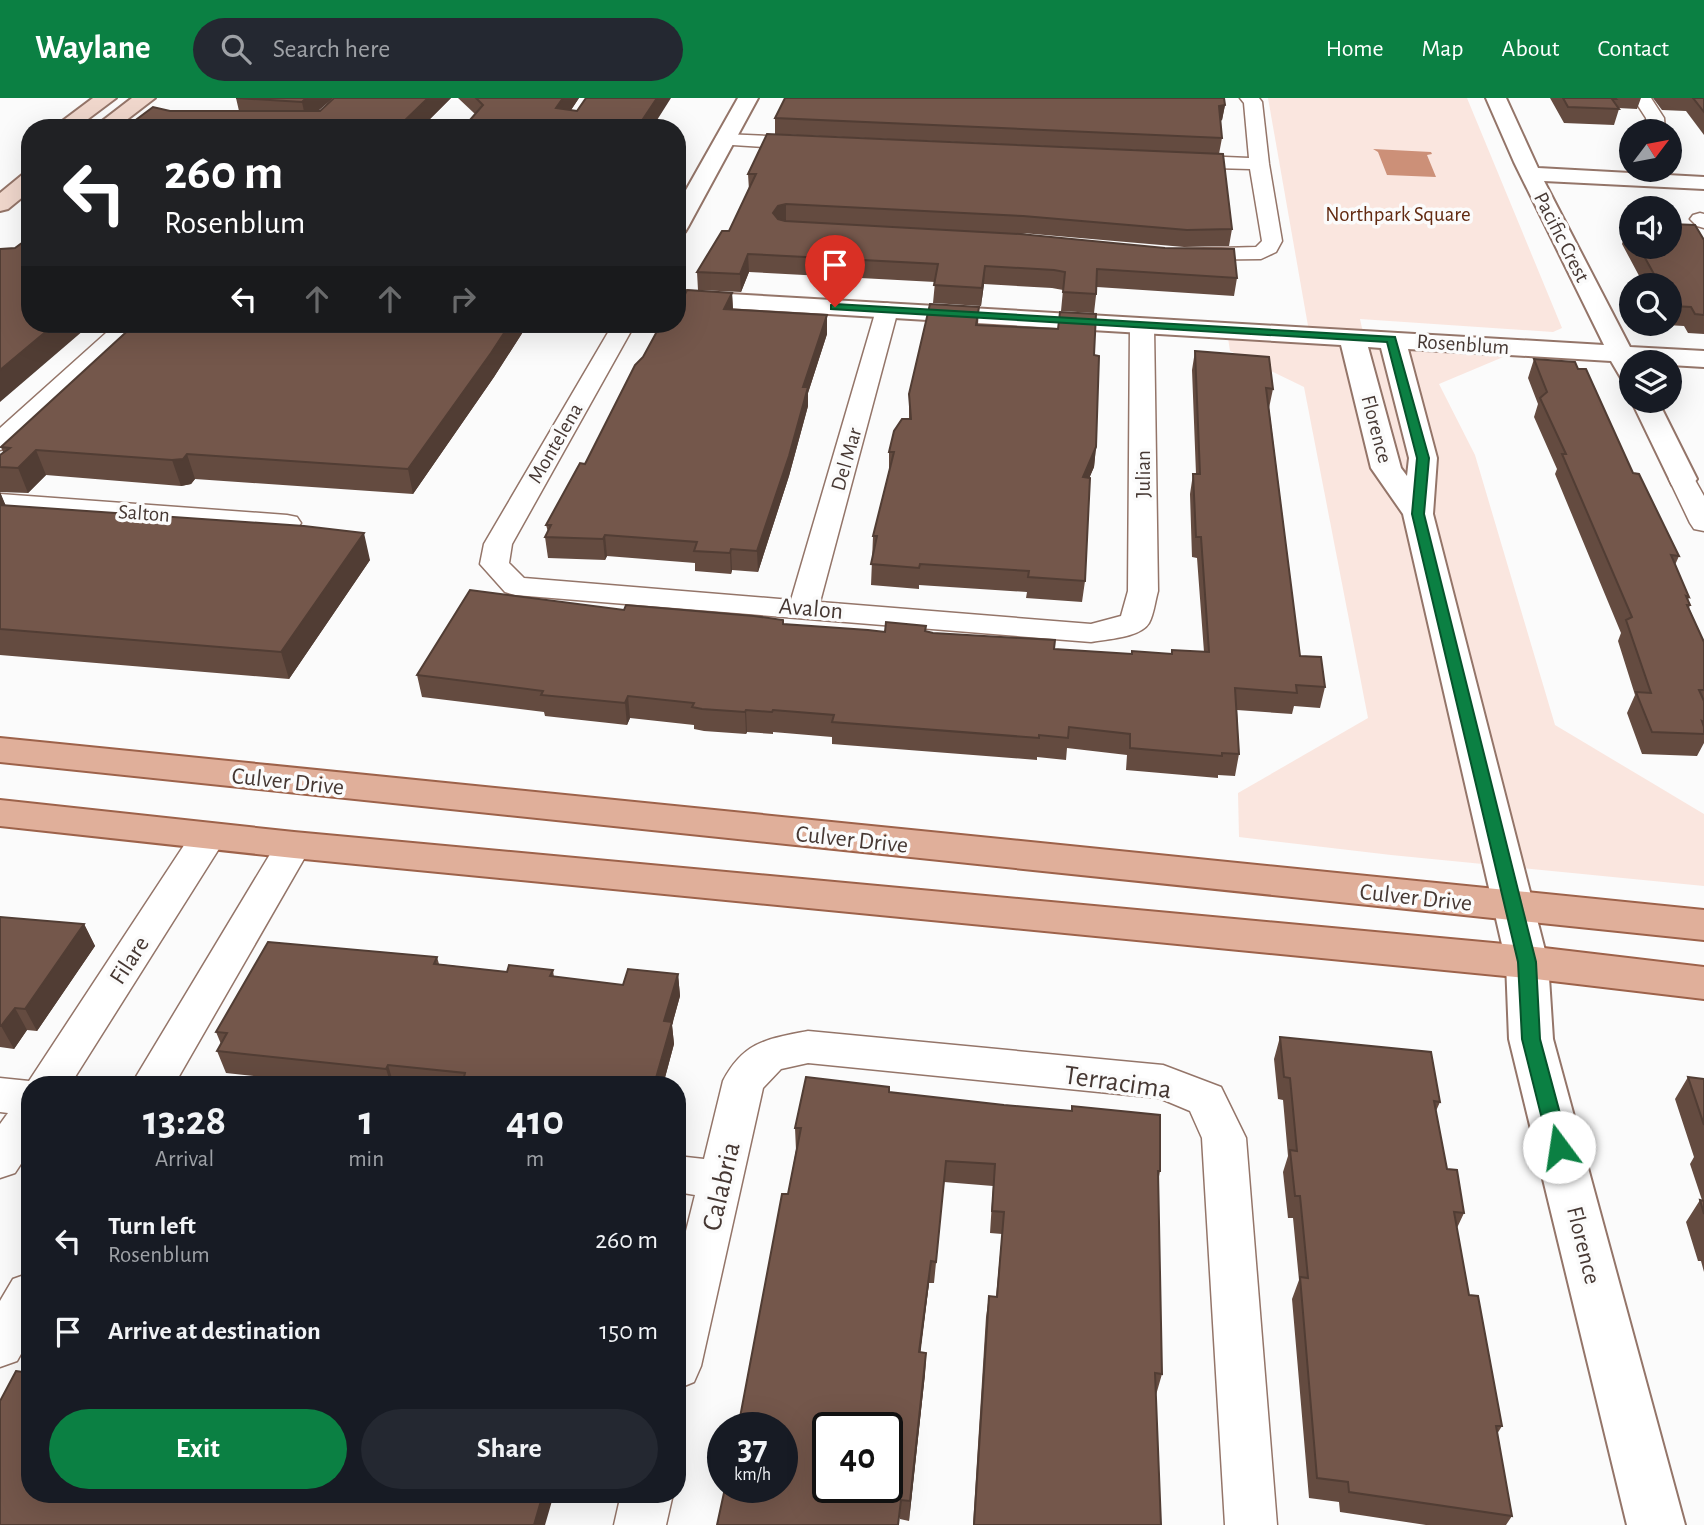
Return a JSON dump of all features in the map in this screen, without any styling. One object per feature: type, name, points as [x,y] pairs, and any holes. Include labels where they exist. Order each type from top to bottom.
[{"type":"main road","points":[[76,119],[106,98]]},
{"type":"main road","points":[[116,119],[145,98]]},
{"type":"main road","points":[[0,204],[21,187]]},
{"type":"main road","name":"Culver Drive","points":[[0,750],[1704,925]]},
{"type":"main road","points":[[0,813],[294,845],[1527,962],[1704,983]]},
{"type":"street","points":[[686,211],[748,98]]},
{"type":"street","points":[[1172,254],[1215,256],[1261,253],[1269,248],[1272,241],[1259,164],[1253,102],[1249,98]]},
{"type":"street","name":"Pacific Crest","points":[[1496,98],[1527,168],[1619,350]]},
{"type":"street","points":[[1642,98],[1656,119]]},
{"type":"street","points":[[724,141],[834,145]]},
{"type":"street","points":[[1163,160],[1259,164]]},
{"type":"street","points":[[1527,168],[1619,168]]},
{"type":"street","points":[[1527,168],[1704,183]]},
{"type":"street","points":[[1682,171],[1704,172]]},
{"type":"street","name":"Rosenblum","points":[[686,299],[1352,336],[1619,363]]},
{"type":"street","name":"Del Mar","points":[[804,607],[887,310]]},
{"type":"street","name":"Julian","points":[[1135,621],[1143,592],[1142,326]]},
{"type":"street","points":[[0,442],[119,333]]},
{"type":"street","name":"Montelena","points":[[494,564],[498,544],[619,333]]},
{"type":"street","name":"Florence","points":[[1352,336],[1386,468],[1418,514]]},
{"type":"street","name":"Florence","points":[[1392,339],[1423,458],[1418,514],[1527,962],[1531,1039],[1656,1525]]},
{"type":"street","name":"Rosenblum","points":[[1682,360],[1704,359]]},
{"type":"street","points":[[1651,413],[1693,480],[1704,523]]},
{"type":"street","name":"Salton","points":[[0,502],[287,523]]},
{"type":"street","name":"Avalon","points":[[494,564],[515,586],[804,607],[1091,633],[1121,627],[1135,621]]},
{"type":"street","name":"Filare","points":[[54,1076],[209,836]]},
{"type":"street","points":[[157,1076],[294,845]]},
{"type":"street","name":"Terracima","points":[[768,1055],[808,1047],[1163,1082],[1206,1099],[1224,1138],[1251,1525]]},
{"type":"street","name":"Calabria","points":[[686,1328],[744,1081],[768,1055]]},
{"type":"street","points":[[0,1095],[21,1097]]},
{"type":"street","points":[[0,1160],[21,1128]]},
{"type":"street","points":[[686,1175],[721,1179]]},
{"type":"street","points":[[0,1345],[21,1309]]},
{"type":"street","points":[[640,1525],[645,1503]]},
{"type":"green space","name":"Northpark Square","points":[[1268,98],[1467,98],[1562,328],[1553,332],[1360,319],[1366,346],[1508,355],[1439,384],[1475,455],[1555,725],[1704,814],[1704,886],[1239,837],[1238,793],[1368,718],[1304,387],[1230,351],[1228,338],[1311,343]]},
{"type":"shaded area","points":[[1373,149],[1431,152],[1432,154],[1427,155],[1436,177],[1387,175],[1378,152]]},
{"type":"building","points":[[236,98],[306,98],[302,102]]},
{"type":"building","points":[[334,98],[428,98],[406,119],[137,119],[153,107],[170,111],[320,111]]},
{"type":"building","points":[[476,98],[563,98],[556,108],[577,111],[586,98],[657,98],[643,119],[471,119],[483,105]]},
{"type":"building","points":[[785,98],[1224,98],[1225,105],[1219,106],[1222,138],[775,118]]},
{"type":"building","points":[[1563,98],[1615,98],[1612,99],[1619,109],[1568,107]]},
{"type":"building","points":[[1693,98],[1704,98],[1704,112]]},
{"type":"building","points":[[767,134],[1223,154],[1232,229],[1187,230],[1023,216],[786,204],[778,206],[773,213],[778,219],[785,221],[1020,234],[1165,248],[1234,249],[1237,278],[1097,269],[1096,294],[1063,292],[1065,272],[1054,270],[985,266],[982,288],[934,285],[938,264],[748,254],[740,274],[697,272],[722,231],[729,231],[756,174],[748,174]]},
{"type":"building","points":[[1682,224],[1695,225],[1704,240],[1704,315],[1695,314],[1691,307],[1682,307],[1682,273],[1653,273],[1646,259],[1682,259]]},
{"type":"building","points":[[21,244],[21,333],[44,333],[0,370],[0,249],[15,248]]},
{"type":"building","points":[[687,290],[732,293],[724,309],[827,315],[803,387],[808,387],[789,456],[757,551],[694,551],[697,542],[605,535],[603,539],[545,537],[551,525],[546,525],[580,463],[585,464],[635,365],[643,357],[656,333],[686,333]]},
{"type":"building","points":[[930,304],[979,307],[976,325],[1058,329],[1060,312],[1096,314],[1094,355],[1099,356],[1096,447],[1083,477],[1090,478],[1085,581],[1028,577],[1029,571],[920,564],[919,568],[871,564],[877,536],[873,536],[894,452],[889,452],[894,431],[902,419],[911,419],[909,394]]},
{"type":"building","points":[[125,333],[504,333],[408,469],[187,454],[183,459],[172,460],[36,450],[18,468],[0,467],[0,455],[10,448],[1,447]]},
{"type":"building","points":[[1195,351],[1269,357],[1273,389],[1266,388],[1300,656],[1321,657],[1325,687],[1296,685],[1297,693],[1235,688],[1239,754],[1222,753],[1222,756],[1130,748],[1130,734],[1069,727],[1068,738],[1039,735],[1039,738],[832,722],[834,715],[773,710],[745,712],[702,709],[692,707],[694,703],[628,696],[625,703],[541,695],[543,691],[417,675],[470,590],[624,610],[626,605],[754,616],[783,620],[783,624],[885,632],[886,622],[926,626],[925,631],[933,633],[1055,640],[1054,649],[1132,654],[1132,651],[1172,654],[1172,650],[1209,652],[1201,537],[1196,537],[1193,474],[1200,474]]},
{"type":"building","points":[[1534,359],[1575,362],[1578,369],[1586,369],[1633,473],[1639,474],[1679,556],[1671,555],[1689,597],[1686,596],[1690,605],[1687,605],[1704,642],[1704,690],[1699,690],[1704,701],[1704,734],[1652,732],[1636,692],[1651,693],[1626,620],[1632,617],[1562,454],[1566,454],[1540,398],[1547,392]]},
{"type":"building","points":[[0,505],[304,526],[364,533],[281,652],[0,629]]},
{"type":"building","points":[[0,917],[84,924],[25,1009],[15,1008],[1,1026],[0,1026]]},
{"type":"building","points":[[268,942],[437,957],[434,964],[507,972],[509,965],[553,970],[550,976],[623,985],[628,969],[678,974],[664,1021],[672,1022],[657,1076],[464,1076],[465,1073],[388,1065],[386,1069],[217,1051],[227,1033],[216,1032]]},
{"type":"building","points":[[1280,1037],[1431,1052],[1440,1102],[1434,1101],[1447,1169],[1457,1170],[1464,1213],[1454,1212],[1469,1295],[1478,1296],[1502,1426],[1496,1426],[1512,1516],[1349,1492],[1348,1482],[1317,1478],[1300,1277],[1308,1278],[1300,1196],[1295,1196],[1290,1150],[1297,1151],[1290,1078],[1284,1077]]},
{"type":"building","points":[[806,1077],[889,1087],[889,1092],[1004,1105],[1072,1111],[1072,1106],[1160,1115],[1158,1171],[1162,1374],[1155,1373],[1161,1525],[974,1525],[989,1296],[997,1297],[1004,1212],[992,1211],[995,1164],[946,1161],[936,1262],[931,1261],[919,1352],[926,1353],[910,1501],[903,1500],[903,1412],[812,1412],[812,1503],[901,1503],[898,1525],[717,1525],[722,1503],[798,1503],[798,1412],[741,1412],[782,1194],[788,1194],[801,1128],[795,1128]]},
{"type":"building","points":[[1688,1077],[1704,1079],[1704,1125]]},
{"type":"building","points":[[16,1371],[21,1372],[21,1503],[540,1503],[534,1525],[0,1525],[0,1401]]},
{"type":"route","points":[[835,307],[1392,339],[1423,458],[1418,514],[1527,962],[1531,1039],[1559,1147]]}]
